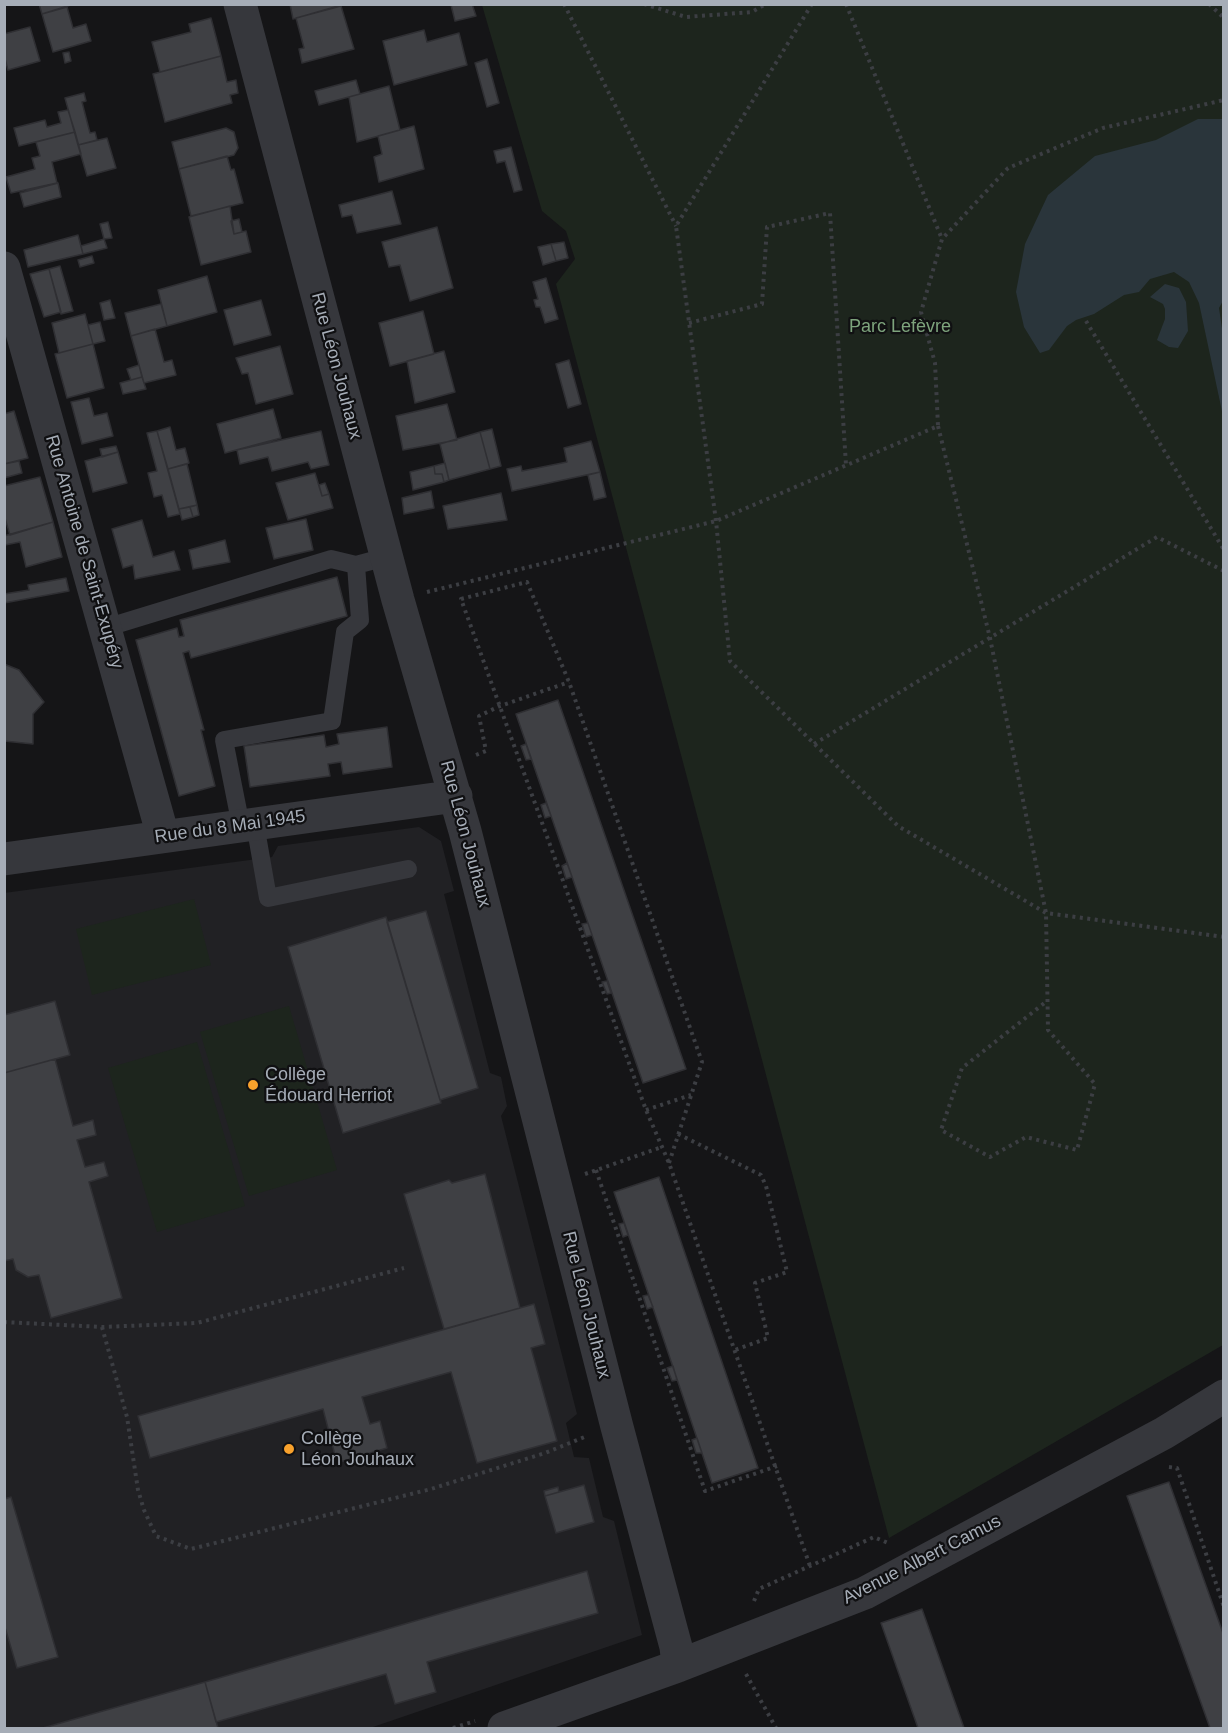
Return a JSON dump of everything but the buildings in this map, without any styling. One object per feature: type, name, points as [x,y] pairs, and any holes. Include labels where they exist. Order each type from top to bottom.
[{"type":"street","name":"Rue Léon Jouhaux","points":[[240,4],[398,600],[451,782],[676,1647],[678,1666]]},
{"type":"street","name":"Rue Antoine de Saint-Exupéry","points":[[4,268],[163,836]]},
{"type":"street","name":"Rue du 8 Mai 1945","points":[[4,859],[248,825],[451,782]]},
{"type":"street","name":"Avenue Albert Camus","points":[[495,1723],[678,1666],[865,1593],[1149,1441],[1224,1396]]},
{"type":"lane","points":[[105,628],[332,560],[356,565],[387,557]]},
{"type":"lane","points":[[356,565],[360,620],[345,632],[333,722],[224,740],[268,898],[408,869]]},
{"type":"path","points":[[564,4],[676,226],[716,521],[730,661],[898,826],[1046,913],[1224,937]]},
{"type":"path","points":[[644,4],[686,17],[752,12],[766,4]]},
{"type":"path","points":[[676,226],[812,4]]},
{"type":"path","points":[[846,4],[942,239]]},
{"type":"path","points":[[1209,4],[1224,18]]},
{"type":"path","points":[[1047,1001],[962,1068],[941,1130],[990,1157],[1026,1137],[1077,1150],[1095,1084],[1048,1030],[1046,913],[990,638],[938,426],[935,363],[921,312],[942,239],[1008,168],[1103,128],[1224,100]]},
{"type":"path","points":[[689,323],[762,304],[767,226],[830,213],[846,465]]},
{"type":"path","points":[[1086,321],[1224,550]]},
{"type":"path","points":[[398,600],[716,521],[938,426]]},
{"type":"path","points":[[814,744],[1157,537],[1224,571]]},
{"type":"path","points":[[669,1164],[702,1062],[569,682],[527,582],[461,599],[646,1110],[663,1147],[669,1164],[735,1350],[777,1466],[810,1566]]},
{"type":"path","points":[[451,782],[486,751],[479,716],[500,706],[569,682]]},
{"type":"path","points":[[646,1110],[691,1094]]},
{"type":"path","points":[[678,1134],[761,1175],[766,1186],[787,1272],[755,1283],[768,1338],[735,1350]]},
{"type":"path","points":[[577,1177],[663,1147]]},
{"type":"path","points":[[596,1170],[705,1491],[777,1466]]},
{"type":"path","points":[[4,1322],[102,1327],[198,1323],[404,1268]]},
{"type":"path","points":[[102,1327],[127,1417],[138,1490],[144,1510],[156,1536],[191,1550],[431,1489],[545,1453],[571,1441],[617,1427]]},
{"type":"path","points":[[1149,1441],[1166,1467],[1177,1468],[1224,1607]]},
{"type":"path","points":[[752,1609],[759,1588],[874,1537],[890,1544]]},
{"type":"path","points":[[730,1644],[776,1728]]},
{"type":"path","points":[[453,1728],[495,1723]]},
{"type":"shaded area","points":[[1198,119],[1223,119],[1224,299],[1219,308],[1223,335],[1223,416],[1199,303],[1189,282],[1174,272],[1150,279],[1139,292],[1124,295],[1094,314],[1076,320],[1067,326],[1049,350],[1040,353],[1024,327],[1016,292],[1025,244],[1048,195],[1095,156],[1156,140]]},
{"type":"shaded area","points":[[1165,284],[1179,288],[1186,302],[1188,331],[1178,348],[1169,347],[1157,340],[1165,319],[1165,309],[1163,304],[1150,297]]},
{"type":"shaded area","name":"Collège Léon Jouhaux","points":[[419,827],[441,841],[454,891],[444,894],[490,1073],[501,1077],[507,1106],[501,1116],[577,1414],[566,1423],[574,1457],[589,1458],[603,1517],[614,1521],[642,1635],[370,1728],[5,1728],[4,893],[272,857],[278,846]]},
{"type":"green space","name":"Parc Lefèvre","points":[[482,5],[1223,5],[1223,1345],[889,1538],[556,284],[575,259],[566,231],[542,211]]},
{"type":"green space","points":[[194,899],[211,965],[92,995],[76,929]]},
{"type":"green space","points":[[289,1006],[337,1170],[249,1196],[200,1032]]},
{"type":"green space","points":[[197,1042],[245,1206],[157,1232],[108,1068]]},
{"type":"place","name":"Collège Édouard Herriot","points":[[253,1085]]},
{"type":"place","name":"Collège Léon Jouhaux","points":[[289,1449]]}]
